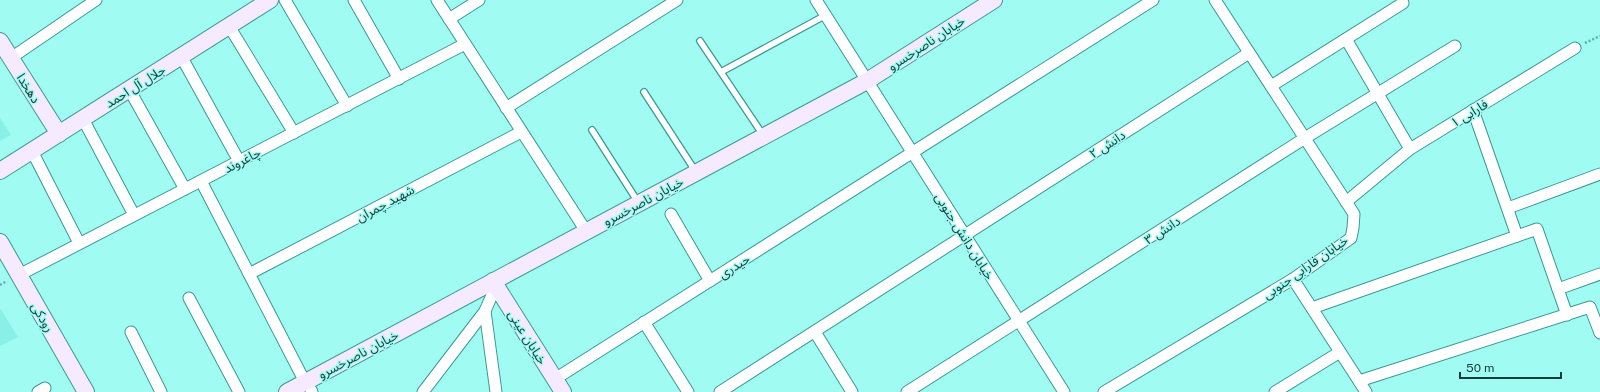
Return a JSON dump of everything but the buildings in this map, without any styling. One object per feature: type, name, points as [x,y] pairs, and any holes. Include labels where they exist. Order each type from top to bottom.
[{"type":"street","points":[[10,58],[96,0]]},
{"type":"street","points":[[285,0],[347,106]]},
{"type":"street","points":[[354,0],[399,79]]},
{"type":"street","points":[[437,0],[586,231]]},
{"type":"street","points":[[449,19],[479,0]]},
{"type":"street","points":[[506,108],[677,0]]},
{"type":"street","name":"خیابان دانش جنوبی","points":[[816,0],[1064,392]]},
{"type":"street","name":"خیابان ناصرخسرو","points":[[287,392],[309,388],[495,284],[586,231],[867,81],[994,0]]},
{"type":"street","name":"حیدری","points":[[559,385],[644,322],[1153,0]]},
{"type":"street","name":"خیابان فارابی جنوبی","points":[[1104,392],[1293,279],[1351,238],[1354,214],[1215,0]]},
{"type":"street","name":"جلال آل احمد","points":[[0,172],[267,1]]},
{"type":"street","points":[[1271,86],[1403,3]]},
{"type":"street","points":[[230,26],[294,133]]},
{"type":"street","points":[[1346,39],[1410,149]]},
{"type":"street","name":"دهخدا","points":[[0,42],[59,134]]},
{"type":"street","name":"چاغروند","points":[[19,275],[465,44]]},
{"type":"street","name":"دانش ۳","points":[[907,392],[1305,138],[1455,46]]},
{"type":"street","name":"فارابی ۱","points":[[1346,202],[1410,149],[1575,48]]},
{"type":"street","name":"دانش ۲","points":[[720,392],[1249,52]]},
{"type":"street","points":[[181,56],[239,161]]},
{"type":"street","points":[[129,89],[186,189]]},
{"type":"street","points":[[1473,110],[1518,236]]},
{"type":"street","points":[[83,119],[134,215]]},
{"type":"street","name":"شهید چمران","points":[[249,274],[521,132]]},
{"type":"street","points":[[32,151],[79,243]]},
{"type":"street","points":[[1508,208],[1600,174]]},
{"type":"street","points":[[201,181],[309,388]]},
{"type":"street","points":[[671,214],[710,281]]},
{"type":"street","points":[[1312,308],[1537,229],[1566,314]]},
{"type":"street","name":"رودکی","points":[[0,242],[86,392]]},
{"type":"street","points":[[1558,289],[1600,274]]},
{"type":"street","points":[[1293,279],[1366,392]]},
{"type":"street","points":[[423,392],[485,311],[495,284]]},
{"type":"street","name":"خیابان عینی","points":[[495,284],[559,385]]},
{"type":"street","points":[[189,298],[239,392]]},
{"type":"street","points":[[1359,381],[1590,307],[1600,333]]},
{"type":"street","points":[[485,311],[496,392]]},
{"type":"street","points":[[644,322],[688,392]]},
{"type":"street","points":[[131,332],[161,392]]},
{"type":"street","points":[[815,332],[852,392]]},
{"type":"street","points":[[1276,392],[1340,352]]},
{"type":"lane","points":[[721,72],[826,15]]},
{"type":"lane","points":[[700,41],[764,136]]},
{"type":"lane","points":[[644,92],[696,173]]},
{"type":"lane","points":[[592,130],[639,203]]},
{"type":"path","points":[[1575,48],[1600,36]]},
{"type":"shaded area","points":[[0,118],[11,135],[0,141]]},
{"type":"shaded area","points":[[0,308],[18,337],[0,346]]}]
